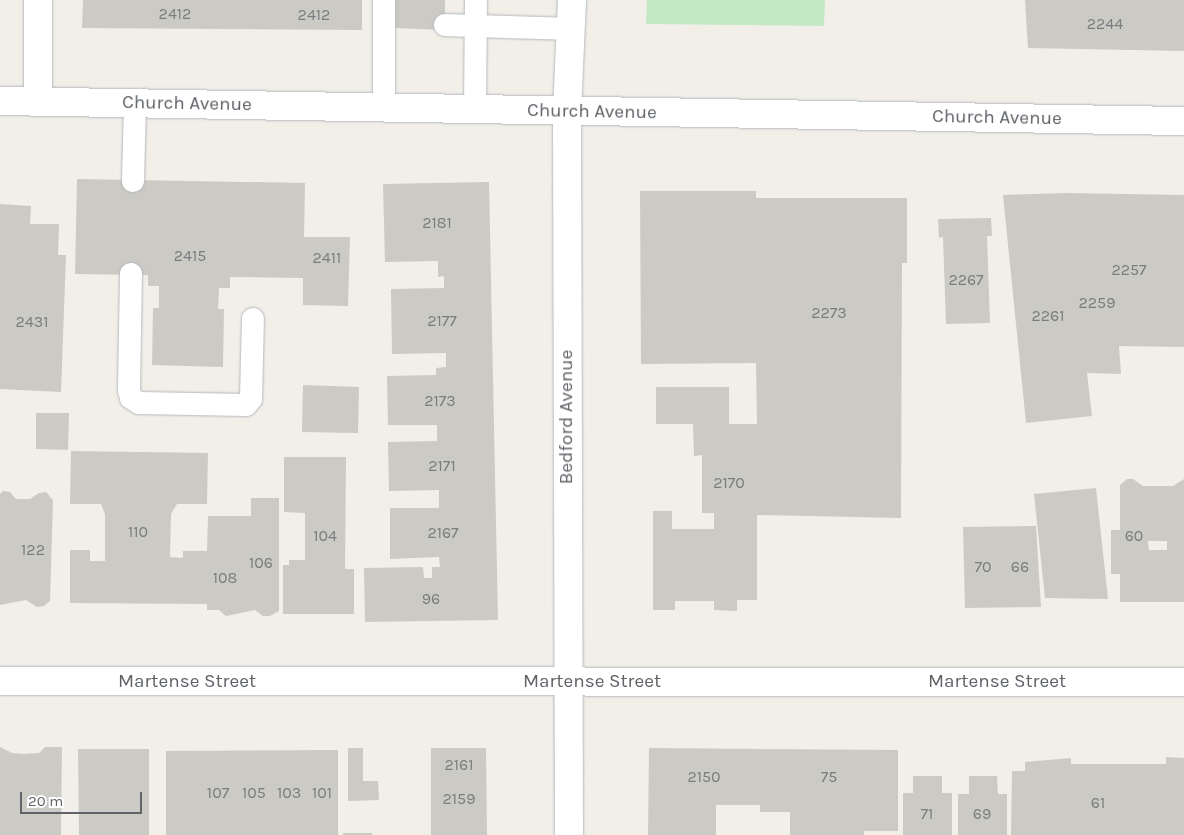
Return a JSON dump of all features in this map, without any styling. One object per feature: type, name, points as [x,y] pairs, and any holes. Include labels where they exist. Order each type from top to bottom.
[{"type":"street","points":[[38,0],[38,101]]},
{"type":"street","name":"Bedford Avenue","points":[[569,835],[566,682],[567,111],[572,0]]},
{"type":"street","name":"Church Avenue","points":[[0,101],[1184,121]]},
{"type":"street","name":"Martense Street","points":[[0,681],[1184,682]]},
{"type":"lane","points":[[384,0],[388,25],[384,108]]},
{"type":"lane","points":[[476,0],[476,110]]},
{"type":"lane","points":[[445,25],[571,29]]},
{"type":"lane","points":[[133,181],[135,103]]},
{"type":"lane","points":[[131,274],[129,390],[131,398],[139,403],[246,404],[252,399],[253,320]]},
{"type":"green space","points":[[647,0],[825,0],[824,26],[646,24]]},
{"type":"building","points":[[83,0],[362,0],[362,30],[82,28]]},
{"type":"building","points":[[392,0],[445,0],[445,30],[392,28]]},
{"type":"building","points":[[1025,0],[1184,0],[1184,51],[1028,48]]},
{"type":"building","points":[[77,179],[305,183],[304,237],[350,237],[348,306],[303,305],[303,278],[230,277],[230,288],[219,288],[218,309],[224,309],[223,367],[152,365],[153,308],[159,308],[159,286],[148,286],[148,275],[75,274]]},
{"type":"building","points":[[489,182],[498,620],[365,622],[364,568],[423,567],[424,578],[432,578],[432,567],[440,567],[439,557],[390,559],[390,508],[439,508],[439,490],[389,491],[388,442],[437,441],[437,425],[388,425],[387,376],[436,375],[436,368],[446,367],[446,353],[392,354],[391,289],[444,288],[444,276],[438,277],[438,261],[385,262],[383,184]]},
{"type":"building","points":[[640,191],[756,191],[756,198],[907,198],[907,263],[902,263],[901,518],[757,515],[757,600],[737,600],[737,611],[714,610],[714,601],[675,601],[675,610],[653,610],[653,511],[672,511],[672,529],[714,529],[714,513],[702,513],[702,455],[694,456],[693,424],[656,424],[656,387],[729,387],[729,424],[757,424],[756,363],[641,364]]},
{"type":"building","points":[[1067,193],[1184,195],[1184,347],[1119,346],[1121,374],[1087,373],[1092,416],[1026,423],[1003,195]]},
{"type":"building","points":[[0,204],[31,206],[30,224],[59,224],[58,255],[66,255],[61,392],[0,389]]},
{"type":"building","points":[[991,218],[992,236],[987,236],[990,323],[946,324],[943,237],[939,238],[938,219]]},
{"type":"building","points":[[303,385],[359,387],[358,433],[302,432]]},
{"type":"building","points":[[36,413],[69,413],[68,450],[36,449]]},
{"type":"building","points":[[71,451],[208,453],[207,504],[177,504],[171,514],[170,557],[183,558],[183,551],[207,551],[208,516],[251,516],[251,498],[279,498],[279,611],[270,616],[263,616],[255,610],[226,616],[219,610],[207,610],[207,604],[70,603],[70,550],[90,550],[90,561],[105,561],[105,514],[101,504],[70,504]]},
{"type":"building","points":[[284,457],[346,457],[345,569],[354,569],[354,614],[283,614],[283,565],[289,565],[289,560],[305,560],[305,513],[284,512]]},
{"type":"building","points":[[1127,479],[1133,479],[1143,486],[1173,486],[1184,479],[1184,602],[1120,602],[1120,574],[1111,574],[1111,530],[1120,530],[1120,485]],"holes":[[[1148,541],[1167,541],[1167,550],[1149,550]]]},
{"type":"building","points":[[1096,488],[1108,599],[1045,598],[1034,494]]},
{"type":"building","points":[[3,491],[10,492],[16,499],[30,499],[39,493],[46,492],[53,500],[50,601],[44,606],[37,607],[26,600],[0,605],[0,494]]},
{"type":"building","points":[[1036,526],[1041,607],[965,608],[963,527]]},
{"type":"building","points":[[0,747],[12,753],[24,754],[39,753],[45,747],[62,747],[61,835],[0,835]]},
{"type":"building","points":[[348,748],[363,748],[363,781],[378,781],[379,800],[348,801]]},
{"type":"building","points":[[431,748],[486,748],[487,835],[431,835]]},
{"type":"building","points":[[649,748],[898,750],[898,831],[864,831],[864,835],[790,835],[790,812],[760,812],[760,805],[716,805],[716,835],[648,835]]},
{"type":"building","points":[[78,749],[149,749],[149,835],[79,835]]},
{"type":"building","points":[[338,750],[338,835],[166,835],[166,751]]},
{"type":"building","points":[[1166,757],[1184,758],[1184,835],[1011,835],[1012,771],[1025,771],[1025,762],[1071,758],[1071,764],[1166,764]]},
{"type":"building","points":[[913,776],[942,776],[942,793],[952,793],[952,835],[903,835],[903,793],[913,793]]},
{"type":"building","points":[[969,776],[997,776],[998,794],[1007,794],[1007,835],[958,835],[958,794],[969,794]]},
{"type":"building","points":[[343,833],[372,833],[372,835],[343,835]]}]
